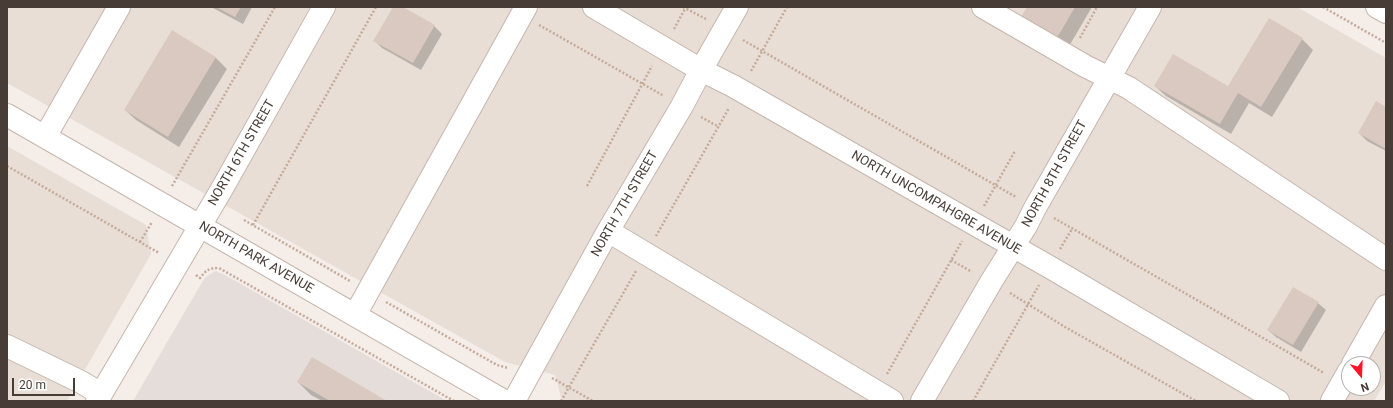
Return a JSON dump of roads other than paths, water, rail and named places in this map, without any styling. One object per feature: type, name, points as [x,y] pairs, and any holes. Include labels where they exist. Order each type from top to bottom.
[{"type":"street","points":[[45,137],[119,7]]},
{"type":"street","name":"NORTH 6TH STREET","points":[[99,398],[178,265],[324,7]]},
{"type":"street","name":"NORTH UNCOMPAHGRE AVENUE","points":[[594,7],[701,70],[739,90],[972,223],[1278,401]]},
{"type":"street","name":"NORTH 7TH STREET","points":[[514,401],[608,232],[682,106],[736,7]]},
{"type":"street","points":[[983,7],[1069,57],[1129,88],[1386,259]]},
{"type":"street","name":"NORTH 8TH STREET","points":[[922,401],[991,282],[1026,226],[1150,7]]},
{"type":"street","points":[[1377,7],[1386,12]]},
{"type":"street","points":[[355,315],[524,11]]},
{"type":"street","name":"NORTH PARK AVENUE","points":[[7,115],[504,401]]},
{"type":"street","points":[[608,232],[885,396]]},
{"type":"street","points":[[1358,356],[1386,306]]},
{"type":"street","points":[[7,346],[81,382],[99,398]]}]
